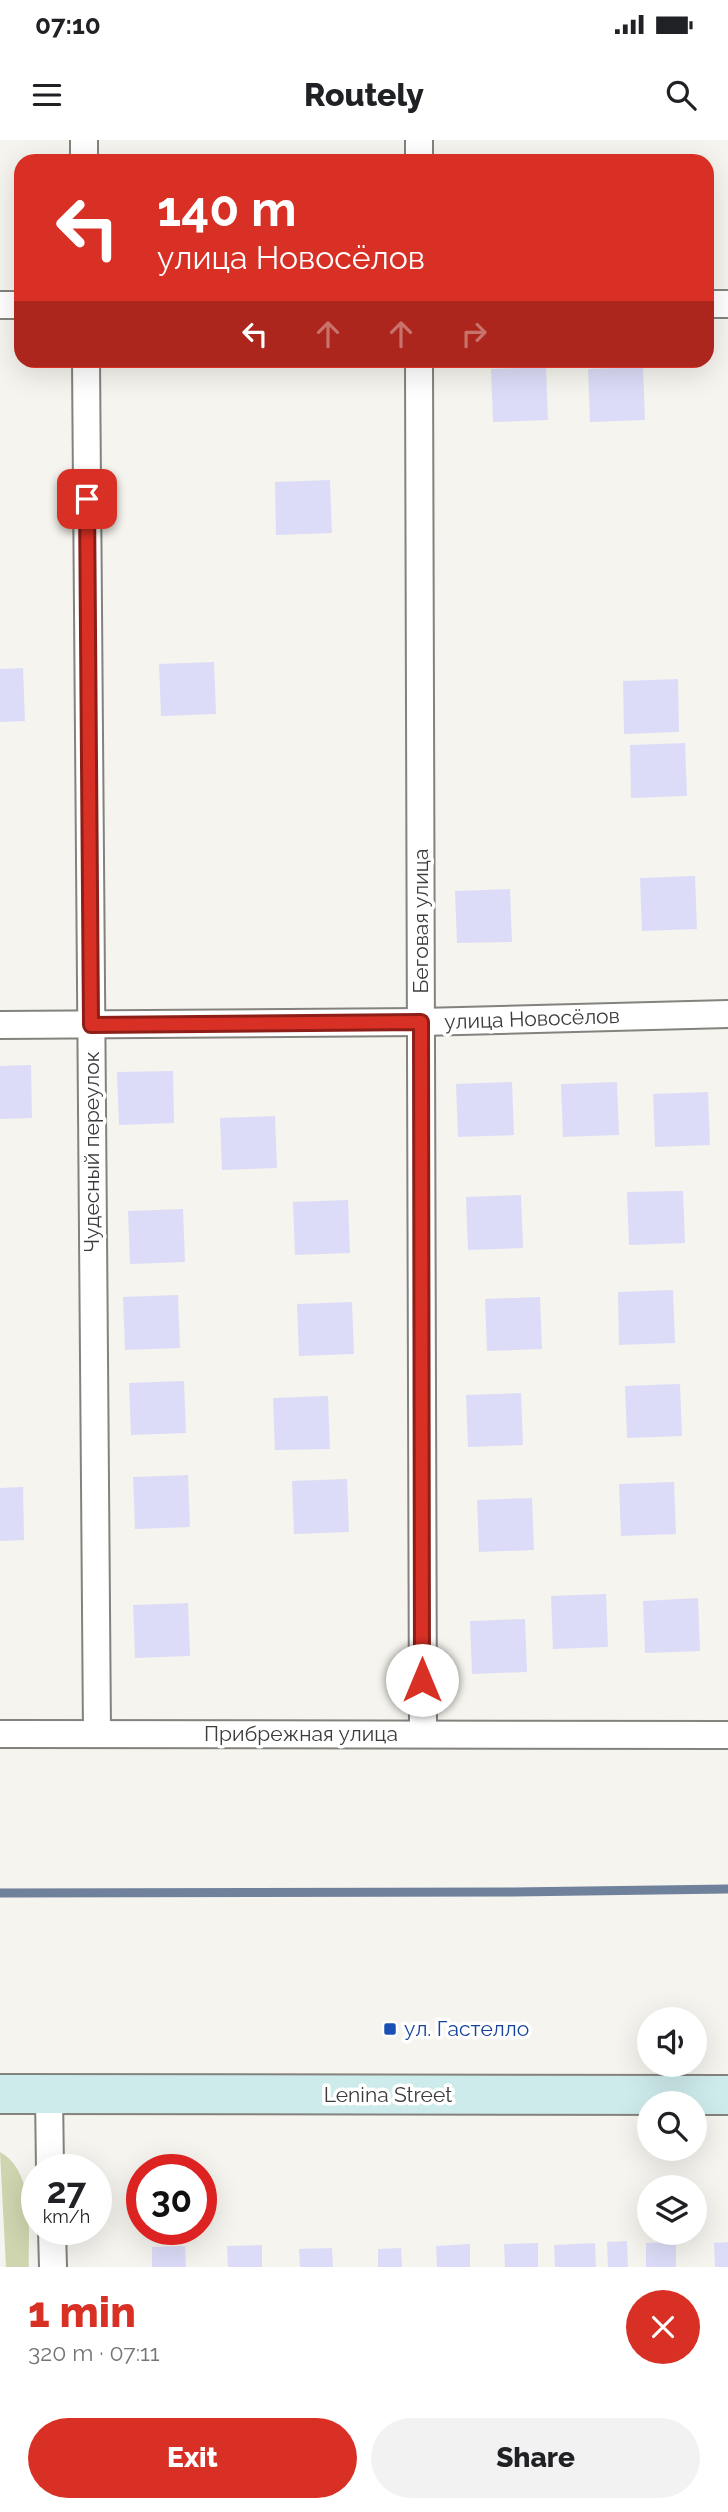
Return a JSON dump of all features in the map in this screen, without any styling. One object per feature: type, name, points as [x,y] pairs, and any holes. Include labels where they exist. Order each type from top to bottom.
[{"type":"main road","name":"Lenina Street","points":[[0,2094],[728,2095]]},
{"type":"street","name":"Чудесный переулок","points":[[86,368],[97,1734]]},
{"type":"street","name":"Беговая улица","points":[[419,368],[423,1734]]},
{"type":"street","name":"улица Новосёлов","points":[[0,1025],[421,1022],[728,1014]]},
{"type":"street","name":"Прибрежная улица","points":[[0,1734],[728,1735]]},
{"type":"street","points":[[48,2094],[50,2154]]},
{"type":"street","points":[[52,2245],[53,2267]]},
{"type":"green space","points":[[0,2152],[12,2161],[21,2176],[21,2245],[29,2245],[29,2267],[6,2267]]},
{"type":"building","points":[[546,368],[548,420],[493,422],[491,369]]},
{"type":"building","points":[[643,368],[645,420],[590,422],[588,369]]},
{"type":"building","points":[[330,480],[332,533],[276,535],[275,482]]},
{"type":"building","points":[[214,662],[216,714],[161,716],[159,664]]},
{"type":"building","points":[[23,668],[25,721],[0,722],[0,669]]},
{"type":"building","points":[[678,679],[679,732],[624,734],[623,681]]},
{"type":"building","points":[[685,743],[687,796],[631,798],[630,745]]},
{"type":"building","points":[[695,876],[697,929],[642,931],[640,878]]},
{"type":"building","points":[[510,889],[512,942],[457,943],[455,891]]},
{"type":"building","points":[[31,1065],[32,1118],[0,1119],[0,1066]]},
{"type":"building","points":[[173,1071],[174,1123],[119,1125],[117,1072]]},
{"type":"building","points":[[512,1082],[514,1135],[458,1137],[456,1084]]},
{"type":"building","points":[[617,1082],[619,1135],[563,1137],[561,1084]]},
{"type":"building","points":[[708,1092],[710,1145],[655,1147],[653,1094]]},
{"type":"building","points":[[275,1116],[277,1168],[222,1170],[220,1118]]},
{"type":"building","points":[[683,1191],[685,1243],[629,1245],[627,1192]]},
{"type":"building","points":[[521,1195],[523,1248],[468,1250],[466,1197]]},
{"type":"building","points":[[348,1200],[350,1253],[295,1255],[293,1202]]},
{"type":"building","points":[[183,1209],[185,1262],[130,1264],[128,1211]]},
{"type":"building","points":[[673,1290],[675,1343],[619,1345],[618,1292]]},
{"type":"building","points":[[178,1295],[180,1348],[125,1350],[123,1297]]},
{"type":"building","points":[[540,1297],[542,1349],[487,1351],[485,1299]]},
{"type":"building","points":[[352,1302],[354,1354],[299,1356],[297,1304]]},
{"type":"building","points":[[184,1381],[186,1433],[131,1435],[129,1383]]},
{"type":"building","points":[[680,1384],[682,1436],[627,1438],[625,1386]]},
{"type":"building","points":[[521,1393],[523,1445],[468,1447],[466,1395]]},
{"type":"building","points":[[328,1396],[330,1449],[275,1450],[273,1398]]},
{"type":"building","points":[[188,1475],[190,1527],[135,1529],[133,1477]]},
{"type":"building","points":[[347,1479],[349,1532],[294,1534],[292,1481]]},
{"type":"building","points":[[674,1482],[676,1534],[621,1536],[619,1484]]},
{"type":"building","points":[[23,1487],[24,1540],[0,1541],[0,1488]]},
{"type":"building","points":[[532,1498],[534,1550],[479,1552],[477,1500]]},
{"type":"building","points":[[606,1594],[608,1647],[553,1649],[551,1596]]},
{"type":"building","points":[[698,1598],[700,1651],[645,1653],[643,1601]]},
{"type":"building","points":[[188,1603],[190,1656],[135,1658],[133,1605]]},
{"type":"building","points":[[525,1619],[527,1672],[472,1674],[470,1621]]},
{"type":"building","points":[[627,2241],[628,2267],[608,2267],[607,2242]]},
{"type":"building","points":[[728,2242],[728,2267],[715,2267],[714,2243]]},
{"type":"building","points":[[538,2243],[538,2267],[505,2267],[504,2244]]},
{"type":"building","points":[[595,2243],[596,2267],[555,2267],[554,2245]]},
{"type":"building","points":[[470,2244],[470,2267],[437,2267],[436,2246]]},
{"type":"building","points":[[262,2245],[262,2267],[228,2267],[227,2246]]},
{"type":"building","points":[[646,2245],[676,2245],[676,2267],[646,2267]]},
{"type":"building","points":[[185,2246],[186,2267],[152,2267],[152,2247]]},
{"type":"building","points":[[332,2248],[333,2267],[300,2267],[299,2249]]},
{"type":"building","points":[[401,2248],[402,2267],[378,2267],[378,2249]]},
{"type":"waterway","points":[[0,1893],[728,1889]]},
{"type":"place","name":"ул. Гастелло","points":[[390,2029]]},
{"type":"route","points":[[87,499],[91,1025],[421,1022],[422,1680]]}]
